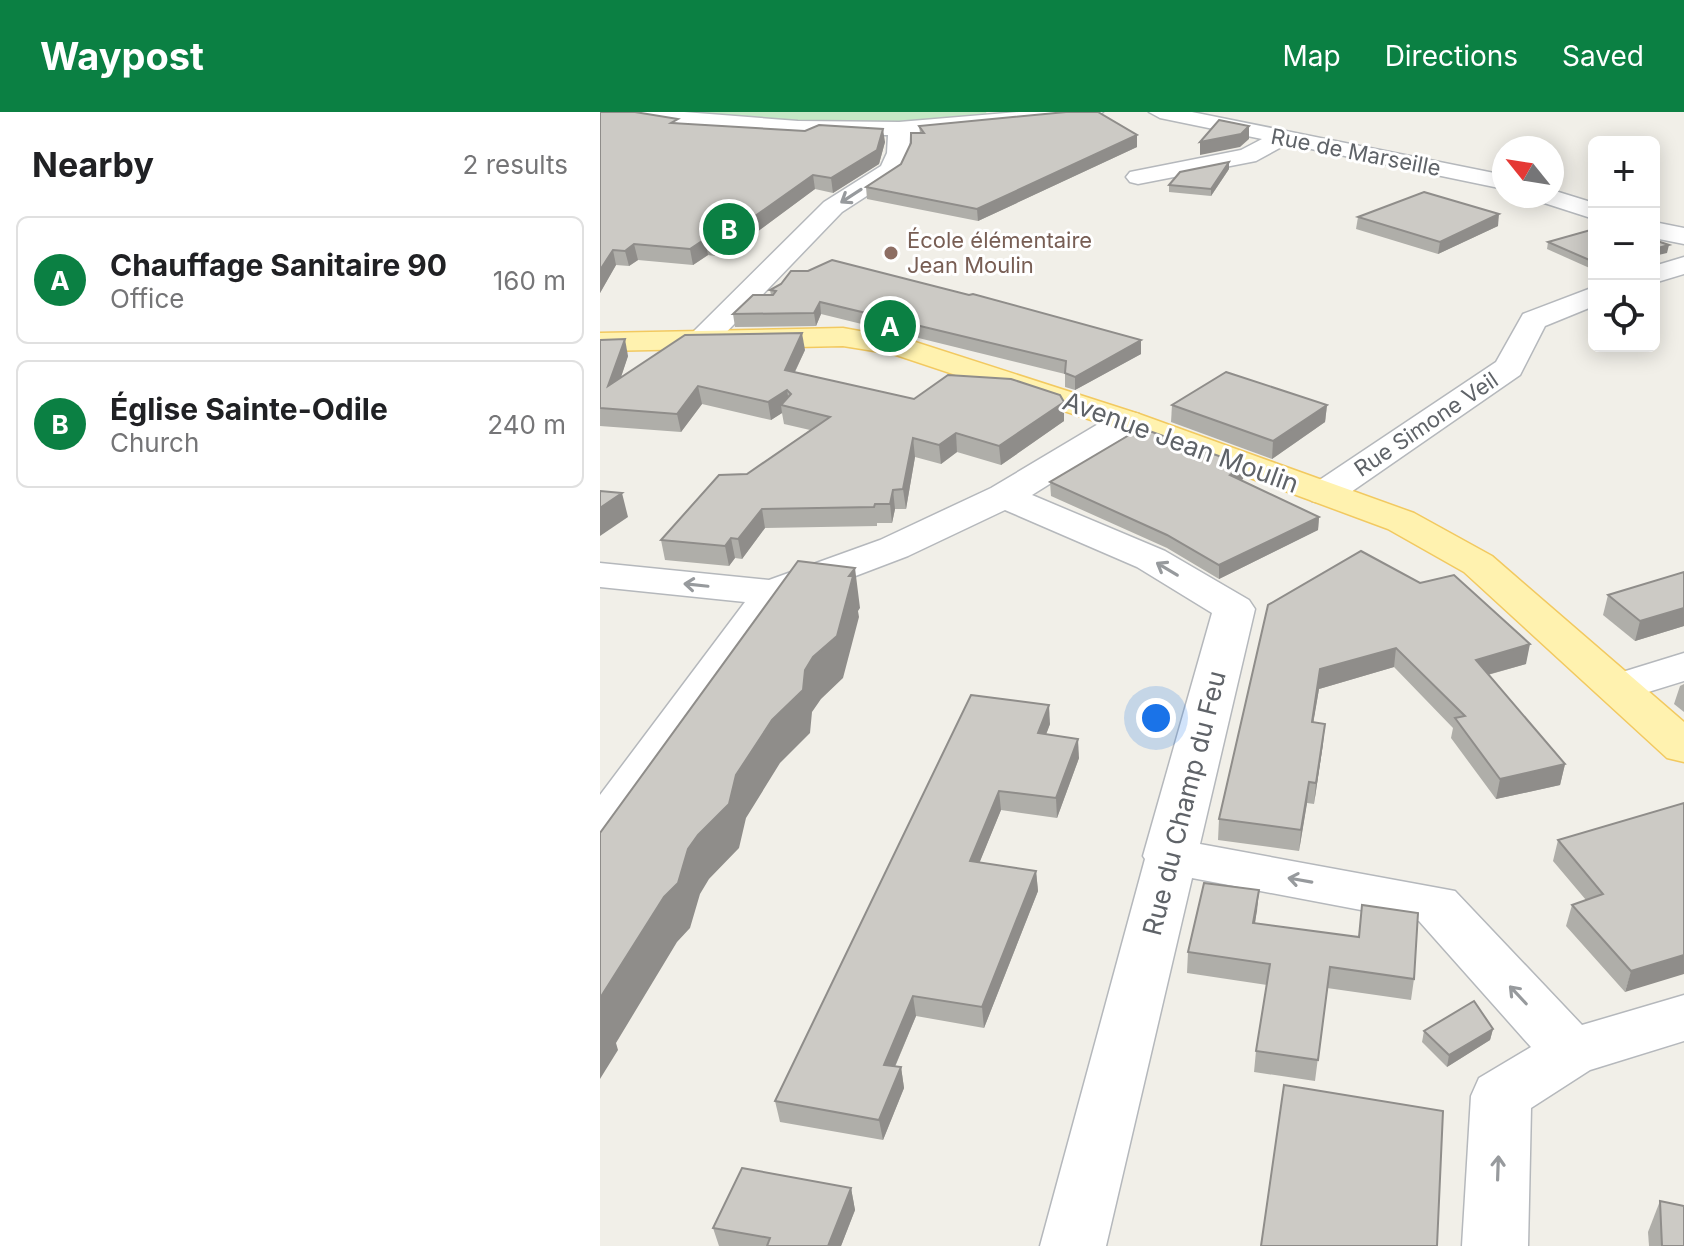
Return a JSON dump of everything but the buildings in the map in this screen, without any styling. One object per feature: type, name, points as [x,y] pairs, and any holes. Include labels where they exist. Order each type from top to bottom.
[{"type":"main road","name":"Avenue Jean Moulin","points":[[600,342],[843,337],[898,346],[1127,421],[1401,521],[1478,564],[1684,747]]},
{"type":"street","points":[[604,113],[798,128],[899,129],[1092,112]]},
{"type":"street","name":"Rue de Marseille","points":[[1160,112],[1492,180]]},
{"type":"street","points":[[703,339],[833,207],[891,170],[898,153],[899,129]]},
{"type":"street","points":[[1138,177],[1248,156],[1282,138]]},
{"type":"street","points":[[1564,201],[1588,209]]},
{"type":"street","points":[[1660,231],[1684,236]]},
{"type":"street","points":[[1660,273],[1684,265]]},
{"type":"street","name":"Rue Simone Veil","points":[[1325,493],[1509,368],[1533,320],[1588,298]]},
{"type":"street","points":[[600,575],[773,593],[894,548],[1004,496],[1127,421]]},
{"type":"street","name":"Rue du Champ du Feu","points":[[1004,496],[1151,559],[1234,609],[1169,856],[1073,1246]]},
{"type":"street","points":[[600,831],[773,593]]},
{"type":"street","points":[[1619,688],[1684,666]]},
{"type":"street","points":[[1169,856],[1436,905],[1571,1052]]},
{"type":"street","points":[[1495,1246],[1501,1096],[1571,1052],[1684,1018]]},
{"type":"green space","points":[[677,112],[986,112],[988,117],[887,124],[776,121]]},
{"type":"place","name":"Église Sainte-Odile","points":[[729,229]]},
{"type":"place","name":"École élémentaire Jean Moulin","points":[[891,253]]},
{"type":"place","name":"Chauffage Sanitaire 90","points":[[890,326]]}]
